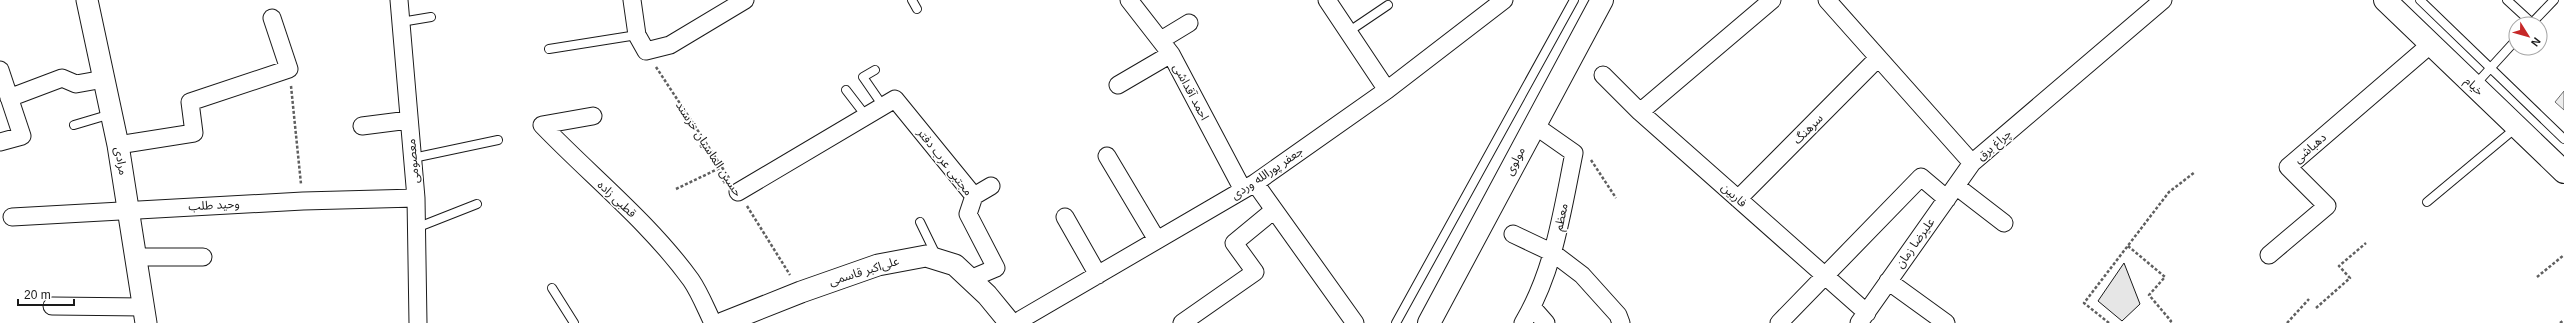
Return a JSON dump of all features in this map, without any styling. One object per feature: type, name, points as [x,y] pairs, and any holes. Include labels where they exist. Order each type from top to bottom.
[{"type":"main road","name":"مولوی","points":[[1429,323],[1602,0]]},
{"type":"main road","name":"خیام","points":[[2385,0],[2564,172]]},
{"type":"street","name":"مرادی","points":[[87,0],[118,146],[145,315]]},
{"type":"street","name":"معصومی","points":[[399,0],[416,198],[418,323]]},
{"type":"street","points":[[632,0],[637,35],[646,51],[670,45],[745,0]]},
{"type":"street","name":"احمد آقداشی","points":[[1129,0],[1171,54],[1249,186],[1274,210],[1349,321]]},
{"type":"street","points":[[1327,0],[1387,90]]},
{"type":"street","name":"جعفر پورالله وردی","points":[[1015,323],[1249,186],[1387,90],[1504,0]]},
{"type":"street","points":[[1640,112],[1772,0]]},
{"type":"street","name":"چراغ برق","points":[[1827,0],[1972,163],[2163,0]]},
{"type":"street","points":[[118,146],[194,133],[190,102],[289,69],[272,18]]},
{"type":"street","points":[[1161,40],[1189,23]]},
{"type":"street","name":"دهباشی","points":[[2269,255],[2327,206],[2288,167],[2431,44]]},
{"type":"street","points":[[1118,85],[1171,54]]},
{"type":"street","name":"سرهنگ","points":[[1738,199],[1878,58]]},
{"type":"street","points":[[0,70],[22,136],[0,142]]},
{"type":"street","name":"فاربین","points":[[1603,75],[1640,112],[1824,275],[1863,318]]},
{"type":"street","points":[[9,98],[62,78],[76,84],[104,79]]},
{"type":"street","points":[[738,192],[889,103]]},
{"type":"street","name":"مجتبی عرب دفتر","points":[[889,103],[974,196],[968,214],[996,268],[970,279]]},
{"type":"street","name":"قطبی زاده","points":[[593,116],[536,128],[586,170],[658,238],[692,281],[714,323]]},
{"type":"street","points":[[362,126],[409,120]]},
{"type":"street","points":[[1534,125],[1574,153]]},
{"type":"street","name":"معظم","points":[[1523,323],[1532,307],[1553,253],[1574,153]]},
{"type":"street","points":[[1107,156],[1157,240]]},
{"type":"street","name":"علیرضا زمان","points":[[1863,318],[1972,163]]},
{"type":"street","points":[[1779,323],[1824,275],[1921,177],[1952,192],[2004,223]]},
{"type":"street","points":[[974,196],[991,186]]},
{"type":"street","name":"وحید طلب","points":[[12,216],[302,201],[416,198]]},
{"type":"street","points":[[1182,323],[1255,272],[1234,243],[1274,210]]},
{"type":"street","points":[[1065,217],[1098,275]]},
{"type":"street","points":[[1513,234],[1553,253],[1582,274],[1618,315],[1621,323]]},
{"type":"street","name":"علی‌اکبر قاسمی","points":[[733,321],[801,292],[902,259],[926,256],[955,266],[970,279],[1010,323]]},
{"type":"street","points":[[136,257],[203,257]]},
{"type":"street","points":[[1888,281],[1946,323]]},
{"type":"street","points":[[52,306],[145,315]]},
{"type":"street","points":[[1532,307],[1546,323]]},
{"type":"lane","points":[[912,0],[917,8]]},
{"type":"lane","points":[[1396,323],[1574,0]]},
{"type":"lane","points":[[2420,0],[2564,139]]},
{"type":"lane","points":[[2507,0],[2524,16]]},
{"type":"lane","points":[[2539,16],[2554,0]]},
{"type":"lane","points":[[1348,32],[1388,5]]},
{"type":"lane","points":[[400,22],[430,17]]},
{"type":"lane","points":[[549,49],[637,35]]},
{"type":"lane","points":[[2475,86],[2508,49]]},
{"type":"lane","points":[[875,70],[863,77],[889,103]]},
{"type":"lane","points":[[846,90],[866,116]]},
{"type":"lane","points":[[74,125],[112,114]]},
{"type":"lane","points":[[2427,202],[2517,127]]},
{"type":"lane","points":[[413,158],[498,140]]},
{"type":"lane","points":[[416,228],[477,204]]},
{"type":"lane","points":[[920,222],[938,260]]},
{"type":"lane","points":[[552,288],[574,323]]},
{"type":"path","name":"حسین الماسیان خرسند","points":[[646,51],[722,166],[801,292]]},
{"type":"path","points":[[289,69],[302,201]]},
{"type":"path","points":[[1574,153],[1594,162],[1616,198]]},
{"type":"path","points":[[676,189],[722,166]]},
{"type":"path","points":[[2109,323],[2084,303],[2169,192],[2195,172]]},
{"type":"path","points":[[2316,308],[2350,278],[2339,266],[2366,243]]},
{"type":"path","points":[[2128,246],[2165,277],[2149,295],[2166,312],[2171,321],[2169,323]]},
{"type":"path","points":[[2537,277],[2564,255]]},
{"type":"path","points":[[2287,323],[2309,299]]},
{"type":"path","points":[[2560,323],[2564,320]]},
{"type":"shaded area","points":[[2564,91],[2564,110],[2555,102]]},
{"type":"building","points":[[2124,263],[2140,304],[2122,321],[2098,301]]}]
